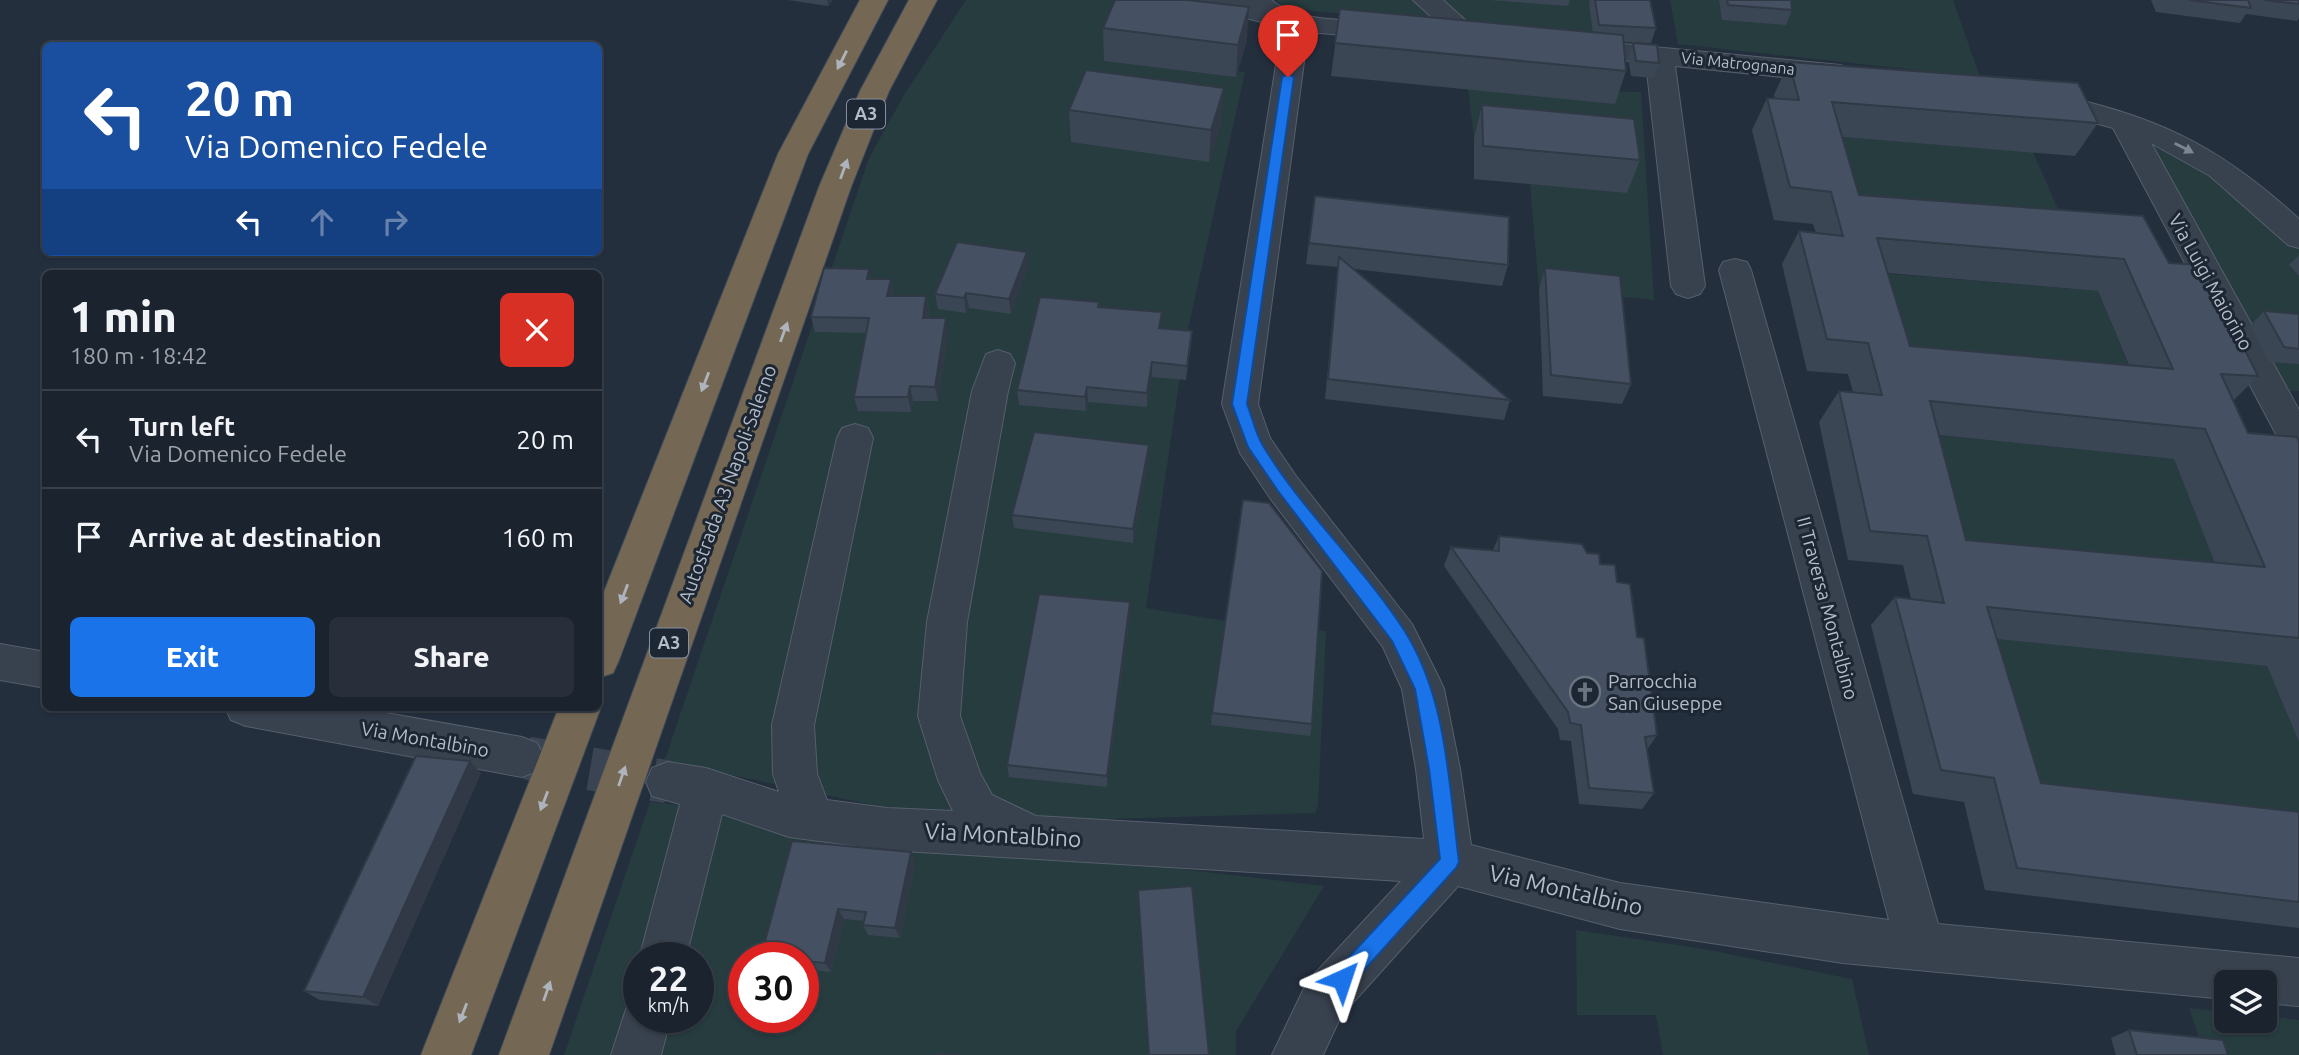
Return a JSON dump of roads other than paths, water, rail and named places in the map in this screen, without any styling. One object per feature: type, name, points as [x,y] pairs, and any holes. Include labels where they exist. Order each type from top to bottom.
[{"type":"highway","name":"A3","points":[[602,650],[793,154],[874,0]]},
{"type":"highway","name":"Autostrada A3 Napoli-Salerno","points":[[524,1055],[677,620],[848,157],[881,79],[923,0]]},
{"type":"highway","points":[[446,1055],[578,711]]},
{"type":"street","points":[[1205,0],[1275,13],[1424,34],[1482,39],[1427,0]]},
{"type":"street","points":[[1275,13],[1240,404],[1253,443],[1283,487],[1398,636],[1423,689],[1438,769],[1450,862],[1324,999],[1297,1055]]},
{"type":"street","name":"Via Matrognana","points":[[1548,45],[1659,54],[1873,78]]},
{"type":"street","points":[[1659,54],[1688,286]]},
{"type":"street","points":[[2019,95],[2123,121],[2207,160],[2259,198],[2299,237]]},
{"type":"street","name":"Via Luigi Maiorino","points":[[2123,121],[2299,443]]},
{"type":"street","name":"II Traversa Montalbino","points":[[1735,270],[1920,946]]},
{"type":"street","points":[[998,363],[990,391],[947,622],[939,716],[960,780],[976,810],[1031,837]]},
{"type":"street","points":[[811,818],[795,774],[793,725],[855,438]]},
{"type":"street","points":[[0,662],[42,669]]},
{"type":"street","name":"Via Montalbino","points":[[268,711],[522,757]]},
{"type":"street","name":"Via Montalbino","points":[[664,942],[687,785],[789,816],[887,829],[1450,862],[1620,906],[1843,939],[2299,982]]},
{"type":"street","points":[[636,1055],[642,1033]]},
{"type":"tunnel","points":[[527,758],[668,782]]},
{"type":"place","name":"Parrocchia San Giuseppe","points":[[1585,692]]}]
